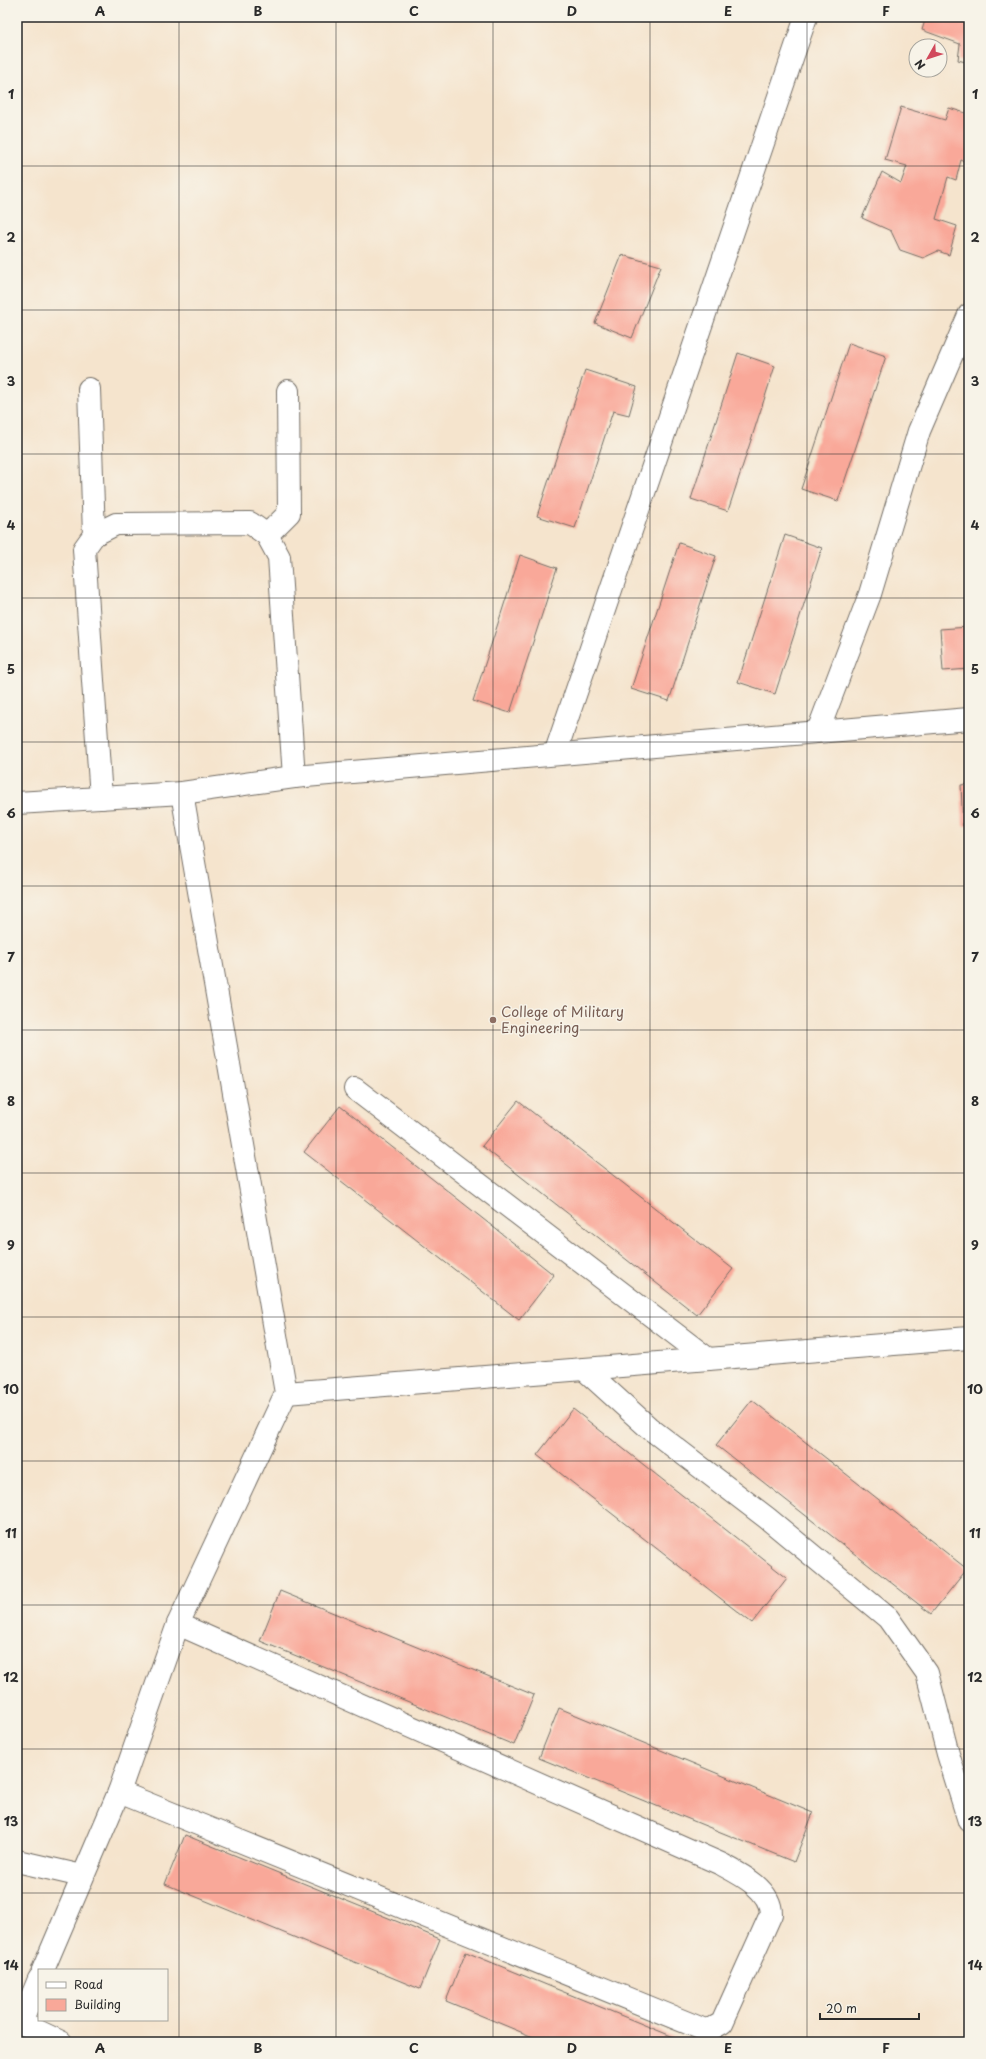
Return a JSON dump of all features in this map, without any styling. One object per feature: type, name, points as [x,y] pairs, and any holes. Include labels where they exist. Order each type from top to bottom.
[{"type":"lane","points":[[556,754],[806,17]]},
{"type":"lane","points":[[818,731],[870,594],[919,431],[969,315]]},
{"type":"lane","points":[[89,389],[94,535]]},
{"type":"lane","points":[[267,535],[289,513],[288,391]]},
{"type":"lane","points":[[101,798],[84,549],[94,535],[116,524],[250,523],[267,535],[279,557],[294,777]]},
{"type":"lane","points":[[17,803],[182,793],[294,777],[969,719]]},
{"type":"lane","points":[[43,1969],[119,1792],[178,1624],[286,1393],[182,793]]},
{"type":"lane","points":[[355,1089],[708,1359]]},
{"type":"lane","points":[[286,1393],[969,1338]]},
{"type":"lane","points":[[584,1369],[648,1427],[767,1518],[888,1618],[927,1673],[948,1754],[969,1821]]},
{"type":"lane","points":[[119,1792],[705,2030],[722,2023],[771,1914],[771,1906],[758,1889],[745,1877],[722,1864],[178,1624]]},
{"type":"lane","points":[[17,1861],[82,1876]]},
{"type":"lane","points":[[38,1981],[19,2022],[61,2042]]},
{"type":"building","points":[[926,17],[969,17],[969,63],[958,60],[960,44],[948,40],[948,38],[944,38],[922,30]]},
{"type":"building","points":[[901,107],[945,120],[949,108],[969,114],[969,163],[961,160],[956,180],[948,177],[936,219],[957,226],[949,255],[938,251],[923,258],[900,250],[891,231],[862,218],[882,172],[901,183],[907,166],[885,160]]},
{"type":"building","points":[[622,255],[661,266],[632,338],[595,323]]},
{"type":"building","points":[[849,343],[886,356],[838,501],[801,489]]},
{"type":"building","points":[[738,353],[775,366],[728,511],[691,499]]},
{"type":"building","points":[[585,370],[637,387],[629,415],[613,411],[575,528],[537,516]]},
{"type":"building","points":[[785,535],[822,548],[775,694],[738,682]]},
{"type":"building","points":[[679,543],[716,556],[669,701],[631,689]]},
{"type":"building","points":[[520,555],[557,568],[510,713],[473,701]]},
{"type":"building","points":[[969,627],[969,669],[943,671],[940,629]]},
{"type":"building","points":[[969,784],[969,826],[963,826],[961,785]]},
{"type":"building","points":[[518,1101],[733,1269],[697,1315],[482,1146]]},
{"type":"building","points":[[340,1106],[554,1275],[519,1320],[304,1152]]},
{"type":"building","points":[[752,1400],[967,1569],[931,1614],[716,1445]]},
{"type":"building","points":[[573,1409],[787,1578],[752,1623],[537,1455]]},
{"type":"building","points":[[280,1591],[534,1695],[514,1745],[260,1641]]},
{"type":"building","points":[[559,1708],[813,1813],[794,1862],[539,1758]]},
{"type":"building","points":[[185,1835],[440,1939],[420,1989],[165,1884]]},
{"type":"building","points":[[466,1952],[686,2042],[545,2042],[446,2001]]},
{"type":"place","name":"College of Military Engineering","points":[[493,1020]]}]
